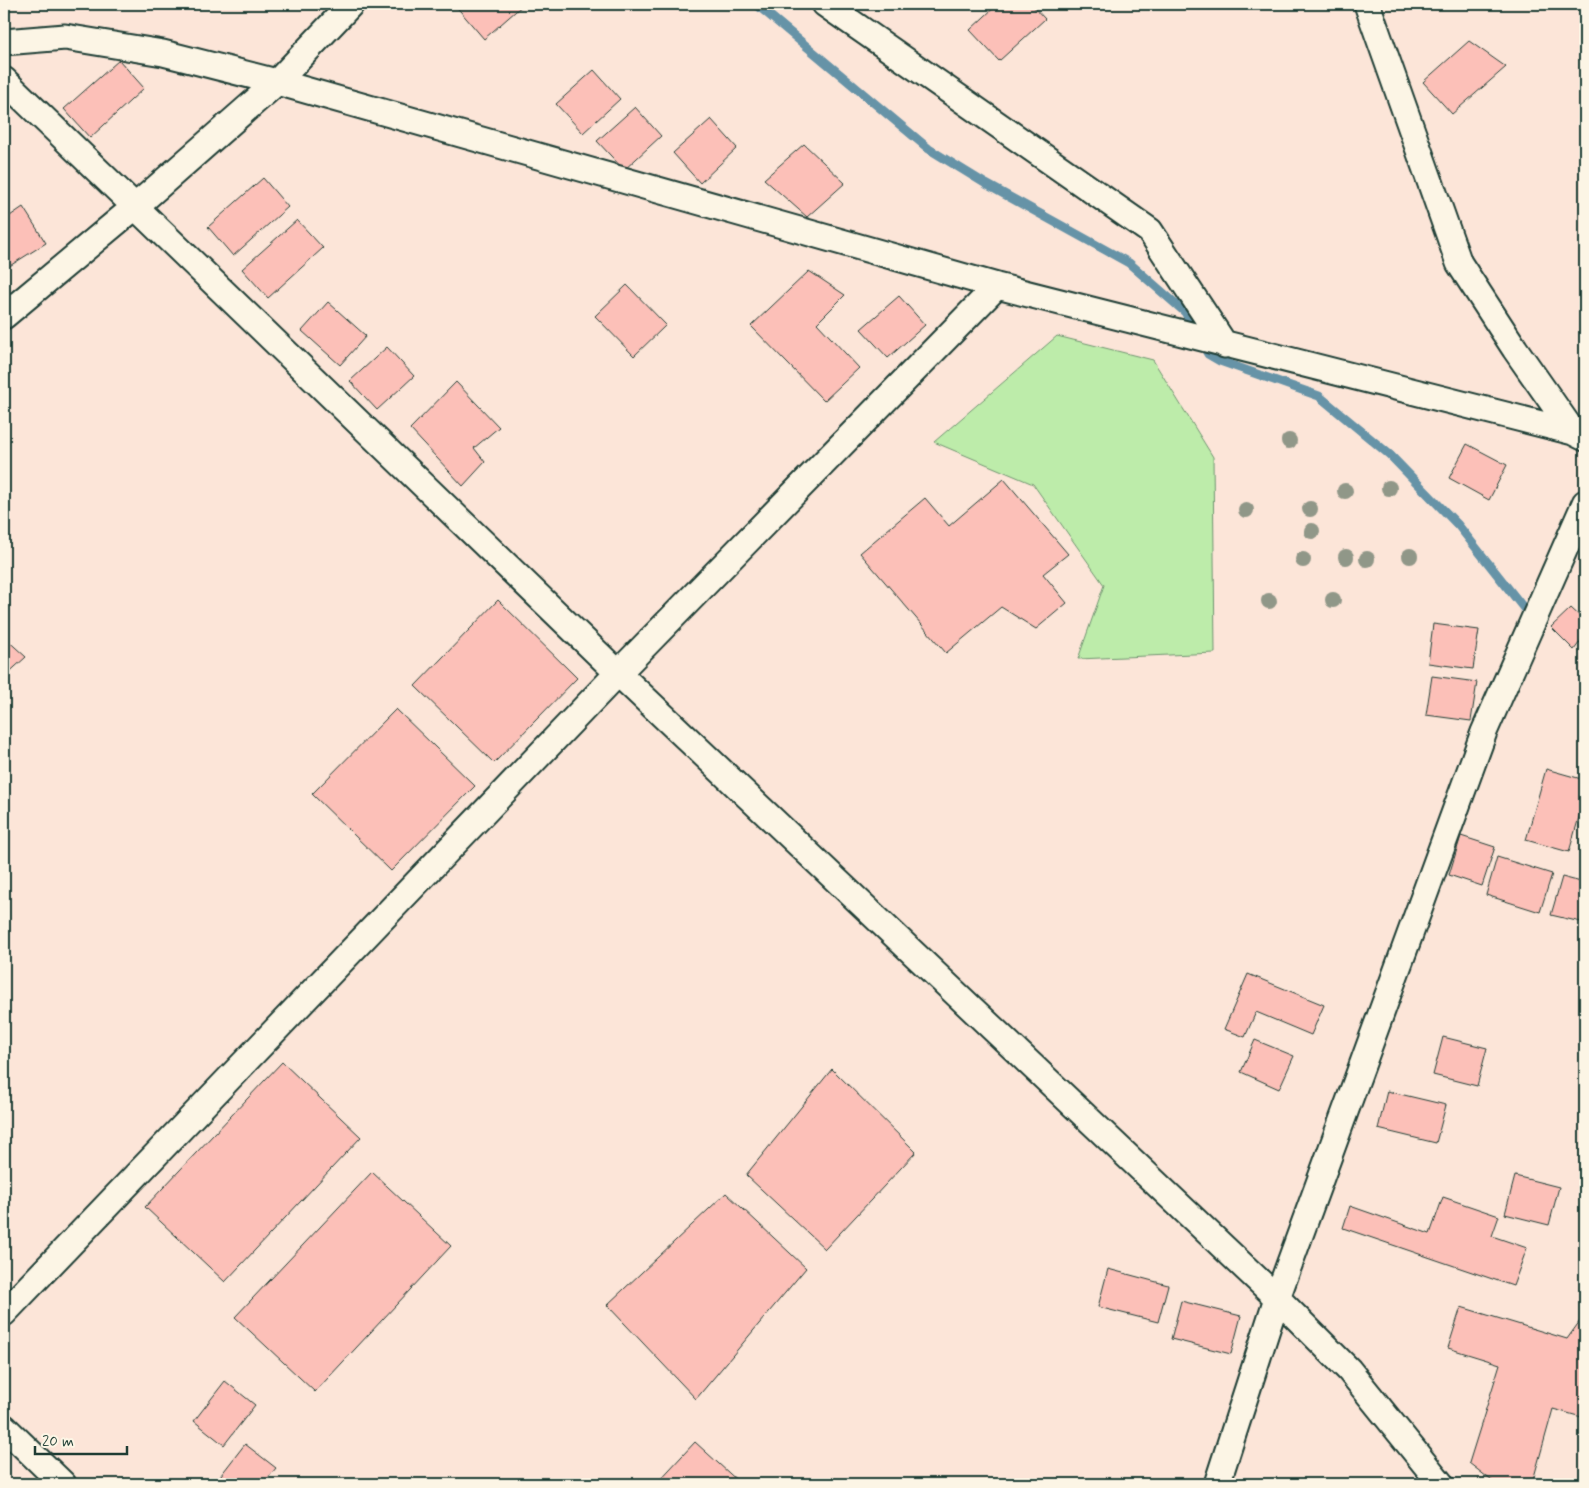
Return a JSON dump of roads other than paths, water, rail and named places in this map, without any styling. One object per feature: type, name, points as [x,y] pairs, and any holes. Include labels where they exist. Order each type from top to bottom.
[{"type":"street","points":[[4,316],[136,206],[277,82],[351,4]]},
{"type":"street","points":[[825,4],[1150,231],[1220,343]]},
{"type":"street","points":[[1367,4],[1458,263],[1515,349],[1579,435]]},
{"type":"street","points":[[4,42],[64,37],[163,53],[277,82],[997,286],[1579,435]]},
{"type":"street","points":[[4,80],[618,673],[1277,1298],[1349,1370],[1441,1484]]},
{"type":"street","points":[[4,1313],[618,673],[997,286]]},
{"type":"street","points":[[1216,1484],[1277,1298],[1484,732],[1585,503]]},
{"type":"street","points":[[4,1427],[63,1484]]},
{"type":"waterway","points":[[756,4],[929,149],[986,184],[1129,263],[1185,312],[1195,331]]},
{"type":"waterway","points":[[1201,342],[1208,354],[1220,361],[1319,396],[1390,455],[1458,525],[1526,611]]}]
